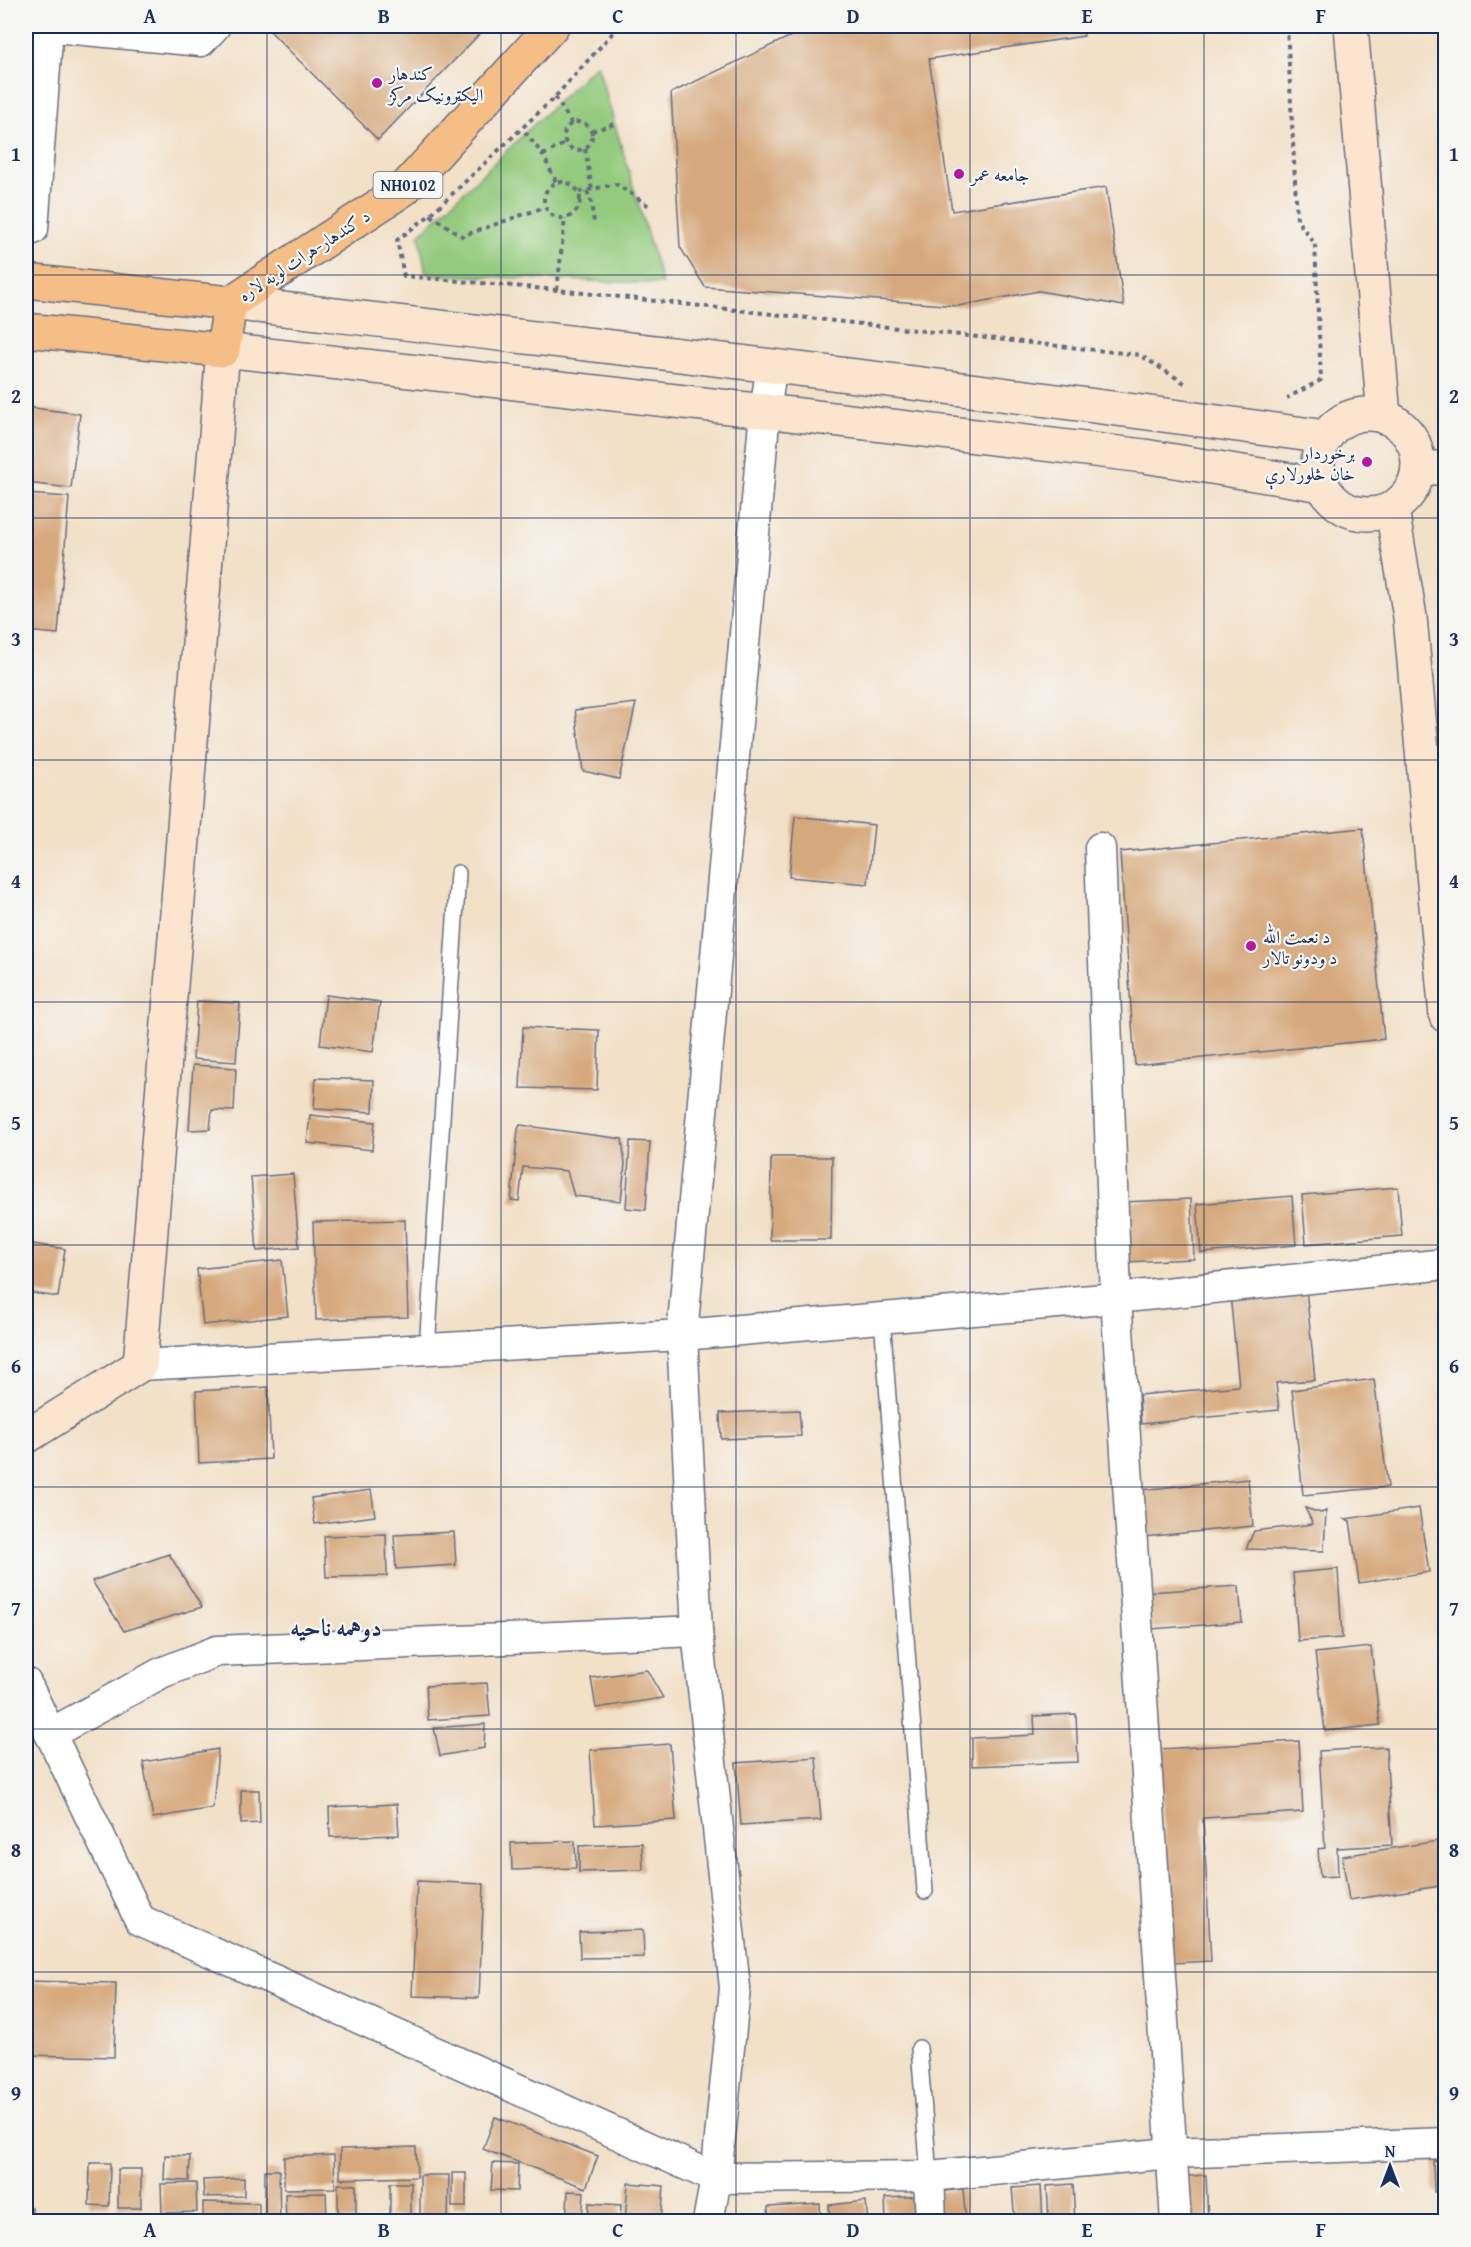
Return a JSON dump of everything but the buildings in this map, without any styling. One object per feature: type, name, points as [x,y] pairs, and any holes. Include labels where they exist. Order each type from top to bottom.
[{"type":"highway","name":"د کندهار-هرات لويه لاره","points":[[26,281],[230,303],[404,189],[552,26]]},
{"type":"highway","name":"د کندهار-هرات لويه لاره","points":[[223,350],[230,303]]},
{"type":"highway","points":[[26,330],[223,350]]},
{"type":"main road","points":[[1351,26],[1384,417]]},
{"type":"main road","points":[[230,303],[772,365],[1326,437]]},
{"type":"main road","points":[[26,1437],[140,1365],[223,350],[1144,456],[1322,485]]},
{"type":"main road","points":[[1367,414],[1384,417],[1398,424],[1410,437],[1417,452],[1432,468],[1392,509],[1376,514],[1360,514],[1344,509],[1331,499],[1322,485],[1318,469],[1319,452],[1326,437],[1337,425],[1351,417],[1367,414]]},
{"type":"main road","points":[[1392,509],[1410,617],[1446,1016]]},
{"type":"street","points":[[43,26],[201,41],[215,26]]},
{"type":"street","points":[[33,229],[48,26]]},
{"type":"street","points":[[708,2222],[716,2178],[735,1988],[697,1631],[682,1335],[765,411],[772,365]]},
{"type":"street","points":[[1100,848],[1116,1298],[1176,2222]]},
{"type":"street","points":[[140,1365],[682,1335],[1116,1298],[1446,1264]]},
{"type":"street","points":[[50,1734],[161,1673],[218,1652],[697,1631]]},
{"type":"street","points":[[26,1683],[140,1920],[716,2178],[928,2176],[1171,2153],[1446,2143]]},
{"type":"street","points":[[928,2176],[932,2222]]},
{"type":"lane","points":[[427,1349],[458,873]]},
{"type":"lane","points":[[882,1317],[925,1891]]},
{"type":"lane","points":[[919,2049],[928,2176]]},
{"type":"path","points":[[619,26],[555,97],[430,215],[397,240],[404,276],[557,290],[1140,354],[1186,384]]},
{"type":"path","points":[[1286,399],[1321,380],[1315,244],[1297,220],[1287,26]]},
{"type":"path","points":[[555,97],[572,124]]},
{"type":"path","points":[[583,123],[592,131],[592,142],[585,149],[574,150],[566,143],[565,132],[572,124],[583,123]]},
{"type":"path","points":[[592,131],[615,124]]},
{"type":"path","points":[[525,132],[543,155],[556,182]]},
{"type":"path","points":[[543,155],[566,143]]},
{"type":"path","points":[[585,149],[594,223]]},
{"type":"path","points":[[556,182],[570,183],[579,192],[581,203],[571,216],[555,217],[545,207],[545,192],[556,182]]},
{"type":"path","points":[[579,192],[616,184],[649,206]]},
{"type":"path","points":[[430,215],[462,236],[545,207]]},
{"type":"path","points":[[557,290],[565,218]]},
{"type":"green space","points":[[597,64],[662,284],[426,274],[419,235]]},
{"type":"place","name":"کندهار الیکټرونیک مرکز","points":[[377,83]]},
{"type":"place","name":"جامعه عمر","points":[[959,174]]},
{"type":"place","name":"برخوردار خان څلورلارې","points":[[1367,462]]},
{"type":"place","name":"د نعمت الله د ودونو تالار","points":[[1251,946]]},
{"type":"district","name":"دوهمه ناحیه","points":[[336,1627]]}]
